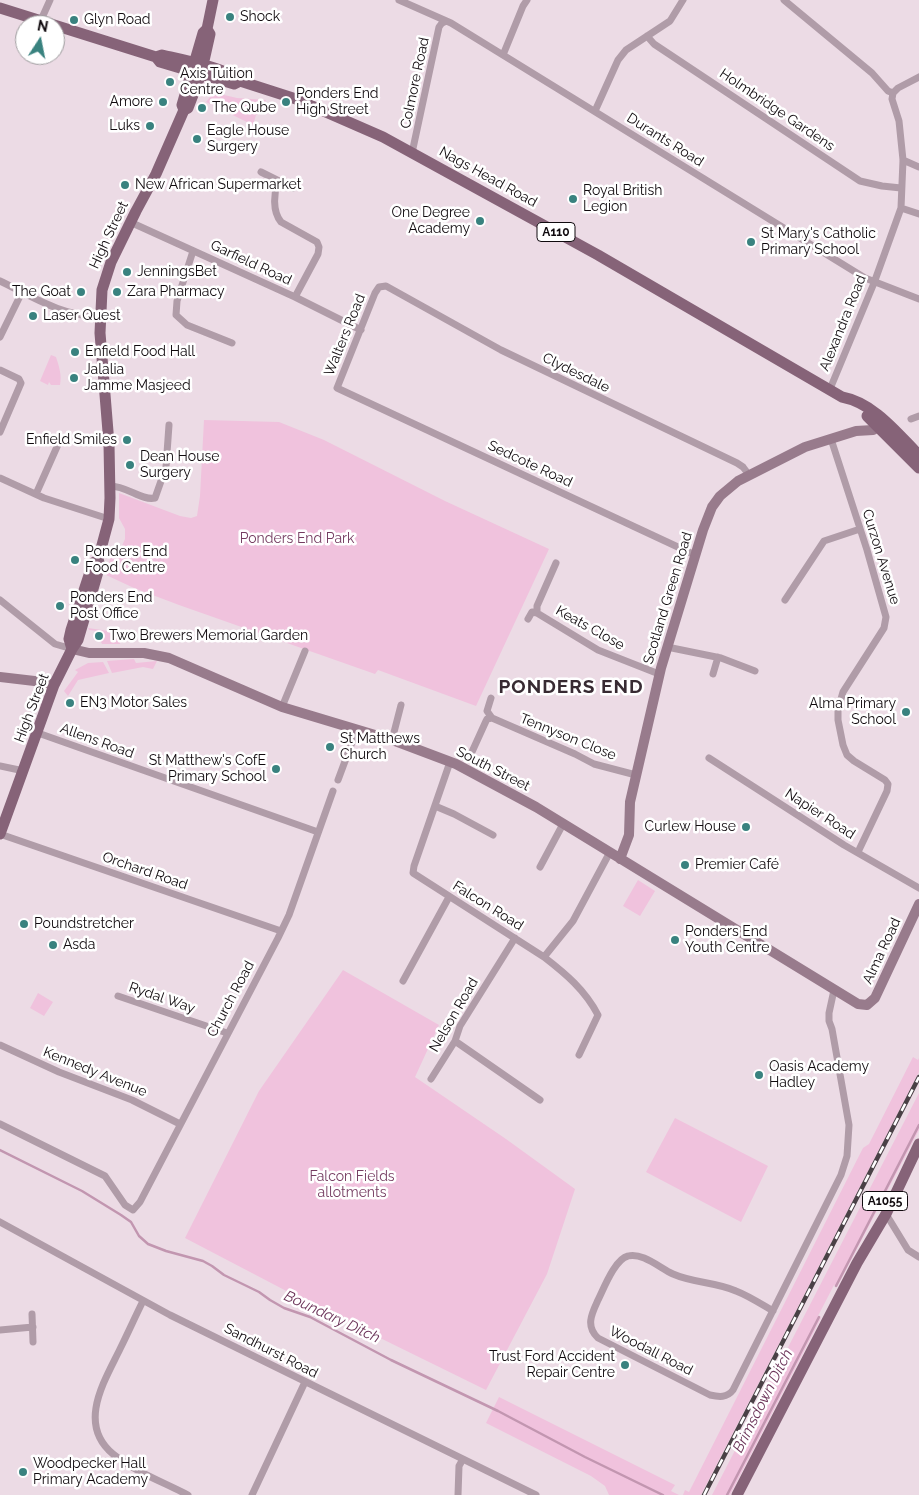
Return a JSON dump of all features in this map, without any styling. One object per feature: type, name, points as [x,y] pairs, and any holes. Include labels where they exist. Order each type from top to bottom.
[{"type":"main road","name":"High Street","points":[[0,834],[3,818],[24,771],[54,685],[78,640],[100,568],[98,560],[109,519],[110,486],[100,316],[104,282],[130,222],[156,174],[184,110],[182,105],[198,69],[203,33],[207,29],[213,0]]},
{"type":"main road","name":"A110","points":[[0,8],[24,15]]},
{"type":"main road","name":"A110","points":[[65,29],[156,57],[160,62],[198,69]]},
{"type":"main road","name":"Nags Head Road","points":[[198,69],[234,84],[240,81],[312,105],[351,122],[412,153],[598,255],[842,397],[852,399],[867,411]]},
{"type":"main road","name":"A110","points":[[867,411],[886,421],[919,455]]},
{"type":"main road","points":[[867,411],[881,422],[879,426],[919,468]]},
{"type":"main road","name":"A1055","points":[[737,1495],[857,1263],[886,1214],[919,1143]]},
{"type":"main road","name":"A1055","points":[[857,1263],[871,1228],[919,1143]]},
{"type":"street","points":[[43,15],[50,0]]},
{"type":"street","name":"Durants Road","points":[[400,0],[446,21],[874,282],[919,299]]},
{"type":"street","points":[[503,55],[527,0]]},
{"type":"street","points":[[594,111],[618,60],[626,50],[670,21],[683,0]]},
{"type":"street","points":[[784,0],[872,73],[888,91],[893,93],[898,88],[919,77]]},
{"type":"street","name":"Colmore Road","points":[[412,153],[440,27],[446,21]]},
{"type":"street","name":"Holmbridge Gardens","points":[[646,36],[654,44],[860,181],[901,188]]},
{"type":"street","name":"Alexandra Road","points":[[830,389],[874,282],[900,208],[903,160],[899,122],[892,99],[893,93]]},
{"type":"street","points":[[903,160],[919,166]]},
{"type":"street","points":[[261,172],[293,188]]},
{"type":"street","points":[[278,180],[275,195],[277,217],[281,222],[317,242],[319,247],[318,254],[295,297]]},
{"type":"street","points":[[900,208],[919,214]]},
{"type":"street","name":"Garfield Road","points":[[130,222],[295,297],[361,330]]},
{"type":"street","points":[[194,251],[177,301],[176,315],[187,325],[232,343]]},
{"type":"street","points":[[0,282],[72,313],[100,316]]},
{"type":"street","name":"Walters Road","points":[[354,396],[337,388],[375,292],[379,287],[386,286],[392,290]]},
{"type":"street","name":"Clydesdale","points":[[392,290],[501,350],[737,463],[749,475]]},
{"type":"street","points":[[0,337],[22,292]]},
{"type":"street","points":[[0,370],[19,379],[21,383],[0,432]]},
{"type":"street","name":"Sedcote Road","points":[[354,396],[695,555]]},
{"type":"street","points":[[856,432],[862,427],[867,411]]},
{"type":"street","points":[[910,419],[919,416]]},
{"type":"street","points":[[110,486],[124,488],[149,499],[155,498],[166,467],[169,424]]},
{"type":"street","name":"Scotland Green Road","points":[[620,859],[630,836],[629,806],[659,674],[707,518],[716,502],[729,488],[749,475],[805,447],[856,432],[873,430],[879,426]]},
{"type":"street","name":"Curzon Avenue","points":[[831,439],[886,613],[886,623],[843,692],[838,709],[839,730],[847,755],[854,762],[885,780],[888,788],[858,852]]},
{"type":"street","points":[[36,494],[60,440]]},
{"type":"street","points":[[0,478],[36,494],[109,519]]},
{"type":"street","points":[[785,600],[824,541],[860,529]]},
{"type":"street","name":"Keats Close","points":[[537,613],[537,606],[556,563]]},
{"type":"street","points":[[0,600],[58,646],[72,649]]},
{"type":"street","name":"Keats Close","points":[[528,619],[532,612],[537,613],[598,650],[659,674]]},
{"type":"street","points":[[667,647],[718,658],[755,671]]},
{"type":"street","name":"South Street","points":[[72,649],[89,653],[130,652],[156,654],[282,707],[392,740],[450,762],[511,793],[852,1002],[864,1005]]},
{"type":"street","points":[[282,707],[305,651]]},
{"type":"street","points":[[713,674],[718,658]]},
{"type":"street","points":[[0,677],[54,685]]},
{"type":"street","points":[[471,754],[486,721],[492,718],[487,711],[491,698]]},
{"type":"street","points":[[392,740],[401,705]]},
{"type":"street","name":"Tennyson Close","points":[[492,718],[594,764],[636,775]]},
{"type":"street","points":[[338,780],[357,729]]},
{"type":"street","name":"Allens Road","points":[[38,733],[318,832]]},
{"type":"street","name":"Napier Road","points":[[708,758],[919,888]]},
{"type":"street","name":"Falcon Road","points":[[450,762],[413,873],[544,957],[568,976],[590,1000],[598,1016],[579,1055]]},
{"type":"street","points":[[0,766],[24,771]]},
{"type":"street","name":"Church Road","points":[[0,1124],[105,1176],[125,1205],[133,1210],[140,1202],[289,915],[334,792]]},
{"type":"street","points":[[435,806],[454,814],[488,834]]},
{"type":"street","points":[[544,864],[563,824]]},
{"type":"street","name":"Orchard Road","points":[[0,834],[281,931]]},
{"type":"street","points":[[544,957],[573,921],[610,852]]},
{"type":"street","points":[[403,981],[450,897]]},
{"type":"street","name":"Alma Road","points":[[864,1005],[871,1003],[875,998],[919,904]]},
{"type":"street","name":"Nelson Road","points":[[432,1079],[455,1041],[460,1026],[515,938]]},
{"type":"street","name":"Woodall Road","points":[[774,1311],[736,1290],[696,1282],[674,1275],[640,1256],[628,1256],[618,1262],[593,1310],[590,1322],[593,1333],[598,1338],[710,1395],[719,1397],[730,1394],[733,1390],[774,1311],[841,1175],[847,1156],[849,1125],[829,1021],[834,990]]},
{"type":"street","name":"Rydal Way","points":[[118,996],[227,1033]]},
{"type":"street","points":[[455,1041],[540,1100]]},
{"type":"street","name":"Kennedy Avenue","points":[[0,1045],[60,1072],[150,1108],[180,1124]]},
{"type":"street","points":[[886,1214],[908,1250],[919,1257]]},
{"type":"street","name":"Sandhurst Road","points":[[0,1222],[143,1301],[536,1495]]},
{"type":"street","points":[[143,1301],[102,1386],[97,1401],[95,1420],[102,1442],[112,1453],[126,1464],[188,1495]]},
{"type":"street","points":[[32,1314],[34,1342]]},
{"type":"street","points":[[0,1330],[32,1327]]},
{"type":"street","points":[[252,1495],[305,1382]]},
{"type":"street","points":[[458,1495],[459,1466],[464,1459]]},
{"type":"green space","points":[[220,94],[237,98],[266,100],[262,113],[256,115],[253,125],[206,102],[211,96]]},
{"type":"green space","points":[[51,355],[56,357],[61,381],[60,385],[51,385],[49,382],[48,385],[40,381]]},
{"type":"green space","name":"Ponders End Park","points":[[204,420],[279,422],[324,440],[445,501],[549,549],[476,706],[378,670],[375,674],[179,605],[106,575],[110,559],[121,548],[125,539],[125,529],[119,518],[119,493],[180,516],[191,518],[197,516],[200,496]]},
{"type":"green space","points":[[88,628],[122,633],[120,644],[102,644],[98,631],[89,630]]},
{"type":"green space","points":[[134,659],[136,663],[157,661],[153,669],[143,667],[112,673],[107,661]]},
{"type":"green space","points":[[103,662],[109,673],[78,680],[68,696],[64,691],[78,672],[75,670],[88,663]]},
{"type":"green space","points":[[638,880],[655,891],[640,916],[623,906]]},
{"type":"green space","name":"Falcon Fields allotments","points":[[343,970],[439,1025],[415,1077],[575,1189],[547,1274],[486,1390],[317,1307],[185,1238],[259,1091]]},
{"type":"green space","points":[[38,993],[53,1002],[44,1016],[30,1008]]},
{"type":"green space","points":[[913,1057],[918,1060],[919,1058],[919,1072],[701,1495],[683,1495],[685,1490],[689,1492],[863,1148],[869,1144]]},
{"type":"green space","points":[[919,1093],[919,1130],[837,1287],[834,1285],[818,1316],[821,1318],[730,1495],[712,1495]]},
{"type":"green space","points":[[675,1118],[768,1166],[741,1222],[646,1172]]},
{"type":"green space","points":[[499,1397],[675,1485],[671,1491],[679,1495],[609,1495],[605,1486],[591,1476],[486,1423]]},
{"type":"waterway","name":"Brimsdown Ditch","points":[[836,1286],[919,1125]]},
{"type":"waterway","name":"Boundary Ditch","points":[[0,1150],[82,1191],[121,1215],[131,1222],[139,1236],[148,1244],[203,1261],[224,1275],[259,1292],[284,1308],[310,1317],[391,1360],[498,1411],[585,1457],[663,1495]]},
{"type":"waterway","name":"Brimsdown Ditch","points":[[727,1495],[819,1317]]},
{"type":"railway","points":[[704,1495],[919,1077]]},
{"type":"place","name":"Shock","points":[[230,17]]},
{"type":"place","name":"Glyn Road","points":[[74,20]]},
{"type":"place","name":"Axis Tuition Centre","points":[[170,82]]},
{"type":"place","name":"Amore","points":[[163,102]]},
{"type":"place","name":"Ponders End High Street","points":[[286,102]]},
{"type":"place","name":"The Qube","points":[[202,108]]},
{"type":"place","name":"Luks","points":[[150,126]]},
{"type":"place","name":"Eagle House Surgery","points":[[197,139]]},
{"type":"place","name":"New African Supermarket","points":[[125,185]]},
{"type":"place","name":"Royal British Legion","points":[[573,199]]},
{"type":"place","name":"One Degree Academy","points":[[480,221]]},
{"type":"place","name":"St Mary's Catholic Primary School","points":[[751,242]]},
{"type":"place","name":"JenningsBet","points":[[127,272]]},
{"type":"place","name":"The Goat","points":[[81,292]]},
{"type":"place","name":"Zara Pharmacy","points":[[117,292]]},
{"type":"place","name":"Laser Quest","points":[[33,316]]},
{"type":"place","name":"Enfield Food Hall","points":[[75,352]]},
{"type":"place","name":"Jalalia Jamme Masjeed","points":[[74,378]]},
{"type":"place","name":"Enfield Smiles","points":[[127,440]]},
{"type":"place","name":"Dean House Surgery","points":[[130,465]]},
{"type":"place","name":"Ponders End Food Centre","points":[[75,560]]},
{"type":"place","name":"Ponders End Post Office","points":[[60,606]]},
{"type":"place","name":"Two Brewers Memorial Garden","points":[[99,636]]},
{"type":"place","name":"EN3 Motor Sales","points":[[70,703]]},
{"type":"place","name":"Alma Primary School","points":[[906,712]]},
{"type":"place","name":"St Matthews Church","points":[[330,747]]},
{"type":"place","name":"St Matthew's CofE Primary School","points":[[276,769]]},
{"type":"place","name":"Curlew House","points":[[746,827]]},
{"type":"place","name":"Premier Café","points":[[685,865]]},
{"type":"place","name":"Poundstretcher","points":[[24,924]]},
{"type":"place","name":"Ponders End Youth Centre","points":[[675,940]]},
{"type":"place","name":"Asda","points":[[53,945]]},
{"type":"place","name":"Oasis Academy Hadley","points":[[759,1075]]},
{"type":"place","name":"Trust Ford Accident Repair Centre","points":[[625,1365]]},
{"type":"place","name":"Woodpecker Hall Primary Academy","points":[[23,1472]]},
{"type":"district","name":"PONDERS END","points":[[571,687]]}]
